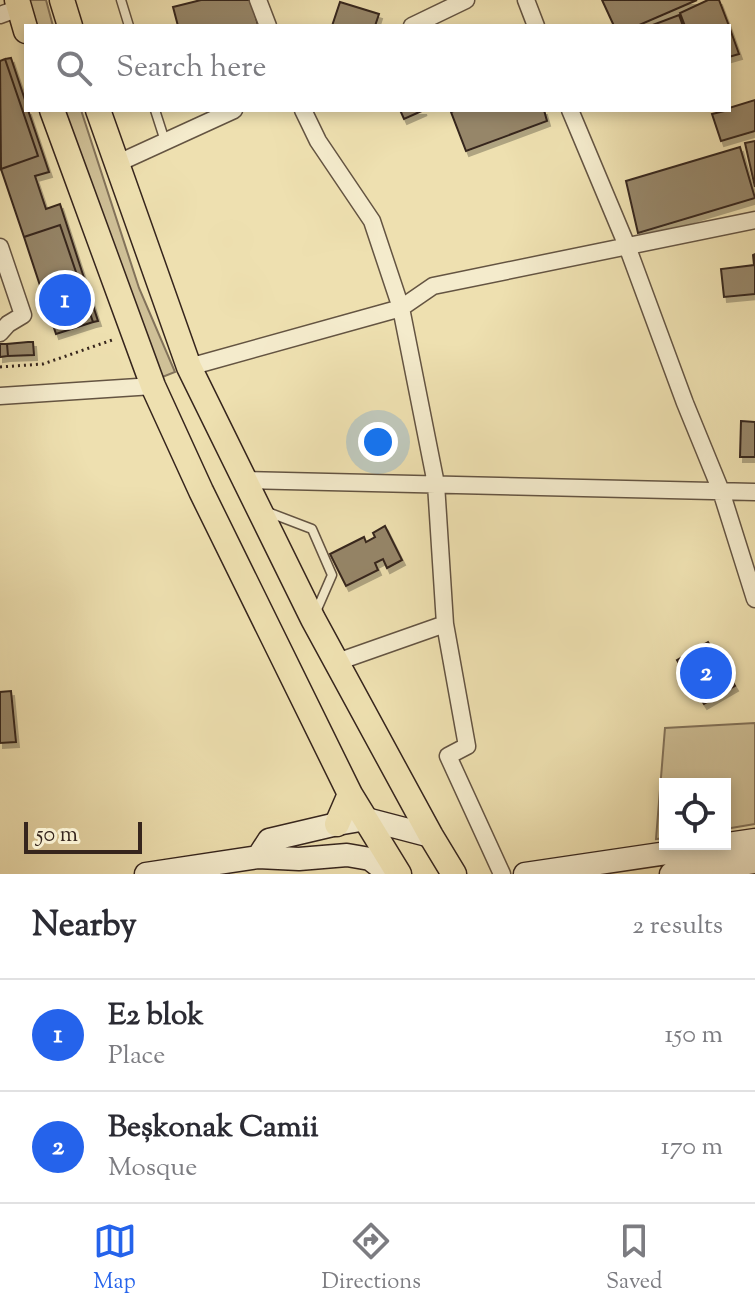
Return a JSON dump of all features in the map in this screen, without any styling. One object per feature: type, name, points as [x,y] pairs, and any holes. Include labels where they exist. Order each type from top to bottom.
[{"type":"main road","points":[[62,0],[69,24]]},
{"type":"main road","points":[[53,112],[153,386],[201,491],[350,794],[399,874]]},
{"type":"main road","points":[[99,112],[189,367],[313,619],[451,872]]},
{"type":"main road","points":[[337,824],[350,794]]},
{"type":"main road","points":[[259,865],[269,840],[366,819],[431,836]]},
{"type":"main road","points":[[525,874],[755,840]]},
{"type":"main road","points":[[146,874],[259,865],[299,866],[347,855],[370,859],[389,874]]},
{"type":"main road","points":[[671,874],[755,862]]},
{"type":"street","points":[[258,0],[267,24]]},
{"type":"street","points":[[416,24],[466,0]]},
{"type":"street","points":[[526,0],[535,24]]},
{"type":"street","points":[[116,164],[230,112]]},
{"type":"street","points":[[304,112],[318,141],[372,221],[401,308],[436,484],[445,624],[467,746],[448,756],[502,874]]},
{"type":"street","points":[[571,112],[627,246],[721,491],[755,599]]},
{"type":"street","points":[[189,367],[401,308],[433,286],[755,220]]},
{"type":"street","points":[[0,247],[23,315],[0,333]]},
{"type":"street","points":[[0,383],[0,396],[153,386]]},
{"type":"street","points":[[245,480],[755,492]]},
{"type":"street","points":[[337,662],[445,624]]},
{"type":"lane","points":[[121,0],[128,24]]},
{"type":"lane","points":[[156,112],[165,142]]},
{"type":"lane","points":[[258,508],[312,529],[332,575],[313,619]]},
{"type":"path","points":[[0,367],[43,364],[122,336]]},
{"type":"shaded area","points":[[29,0],[46,0],[52,24],[35,24]]},
{"type":"shaded area","points":[[65,112],[82,112],[139,288],[175,372],[160,378]]},
{"type":"shaded area","points":[[755,723],[755,824],[731,828],[731,778],[661,778],[665,728]]},
{"type":"shaded area","points":[[659,802],[659,839],[656,839]]},
{"type":"building","points":[[201,0],[251,0],[258,24],[177,24],[173,7]]},
{"type":"building","points":[[602,0],[697,0],[642,24],[613,24]]},
{"type":"building","points":[[708,0],[719,0],[728,24],[684,24],[680,13]]},
{"type":"building","points":[[340,2],[379,14],[376,24],[333,24]]},
{"type":"building","points":[[679,15],[682,24],[655,24]]},
{"type":"building","points":[[731,32],[739,54],[731,56]]},
{"type":"building","points":[[11,58],[24,97],[24,112],[29,112],[49,172],[35,176],[46,209],[60,204],[98,321],[93,322],[60,225],[24,237],[1,169],[38,156],[5,59]]},
{"type":"building","points":[[5,59],[38,156],[1,169],[0,61]]},
{"type":"building","points":[[755,100],[755,131],[721,141],[712,114],[731,112],[731,107]]},
{"type":"building","points":[[401,112],[420,112],[404,119]]},
{"type":"building","points":[[451,112],[545,112],[547,121],[466,151]]},
{"type":"building","points":[[755,141],[755,187],[745,143]]},
{"type":"building","points":[[740,147],[755,198],[638,233],[626,181]]},
{"type":"building","points":[[60,225],[93,322],[56,334],[24,237]]},
{"type":"building","points":[[755,254],[755,294],[724,297],[721,269],[754,265]]},
{"type":"building","points":[[33,342],[34,355],[8,356],[7,344]]},
{"type":"building","points":[[0,344],[7,344],[8,356],[0,357]]},
{"type":"building","points":[[741,421],[755,422],[755,457],[740,457]]},
{"type":"building","points":[[385,526],[402,560],[387,568],[383,559],[375,563],[378,570],[346,586],[330,554],[364,537],[366,542]]},
{"type":"building","points":[[708,642],[735,686],[704,704],[677,660]]},
{"type":"building","points":[[11,691],[16,742],[0,743],[0,692]]},
{"type":"place","name":"E2 blok","points":[[65,300]]},
{"type":"place","name":"Beşkonak Camii","points":[[706,673]]}]
